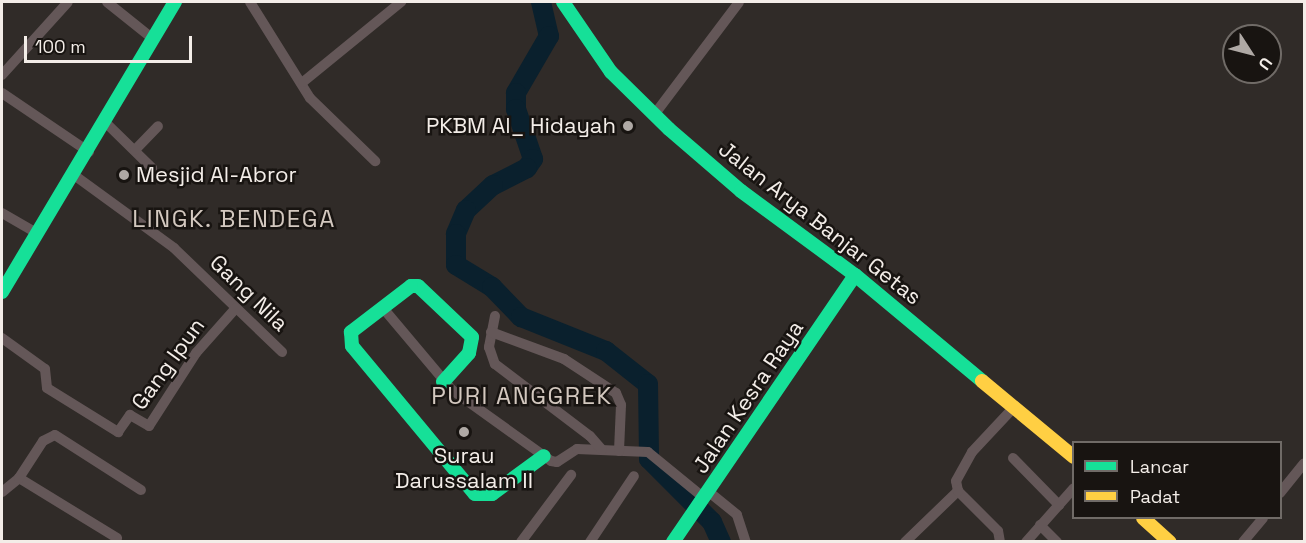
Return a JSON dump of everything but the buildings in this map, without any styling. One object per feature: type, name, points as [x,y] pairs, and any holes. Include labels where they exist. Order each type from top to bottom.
[{"type":"main road","points":[[2,292],[36,233],[89,152],[176,2]]},
{"type":"main road","name":"Jalan Arya Banjar Getas","points":[[563,2],[611,72],[654,115],[741,191],[855,275],[1072,454]]},
{"type":"main road","name":"Jalan Kesra Raya","points":[[673,542],[855,275]]},
{"type":"main road","points":[[444,382],[470,350],[473,340],[468,331],[418,286],[411,286],[353,329],[350,336],[352,346],[475,494],[492,494],[544,456]]},
{"type":"main road","points":[[1144,519],[1170,542]]},
{"type":"street","points":[[2,75],[68,2]]},
{"type":"street","points":[[107,2],[153,39]]},
{"type":"street","points":[[250,2],[303,82],[310,98],[375,161]]},
{"type":"street","points":[[303,82],[401,2]]},
{"type":"street","points":[[654,115],[739,2]]},
{"type":"street","points":[[2,93],[89,152]]},
{"type":"street","points":[[105,122],[152,168]]},
{"type":"street","points":[[135,150],[158,126]]},
{"type":"street","name":"Gang Nila","points":[[74,175],[174,248],[282,352]]},
{"type":"street","points":[[2,213],[36,233]]},
{"type":"street","name":"Gang Ipun","points":[[2,338],[45,369],[47,388],[118,432],[131,415],[149,426],[196,353],[236,308]]},
{"type":"street","points":[[383,308],[444,382],[544,456],[555,462],[574,450],[602,450],[643,452],[656,456],[704,498],[737,515],[746,542]]},
{"type":"street","points":[[495,316],[489,351],[495,364],[590,436],[602,450]]},
{"type":"street","points":[[491,332],[564,359],[616,393],[621,402],[619,451]]},
{"type":"street","points":[[1000,542],[998,531],[958,490],[956,481],[965,463],[1015,406]]},
{"type":"street","points":[[2,492],[19,478],[43,441],[58,435],[141,490]]},
{"type":"street","points":[[1013,458],[1059,505]]},
{"type":"street","points":[[1282,492],[1305,463]]},
{"type":"street","points":[[521,542],[571,475]]},
{"type":"street","points":[[590,542],[634,476]]},
{"type":"street","points":[[19,478],[117,538]]},
{"type":"street","points":[[905,542],[958,490]]},
{"type":"street","points":[[1026,542],[1072,491]]},
{"type":"street","points":[[1243,542],[1262,519]]},
{"type":"street","points":[[1040,525],[1057,542]]},
{"type":"waterway","points":[[541,2],[549,36],[516,93],[516,109],[533,159],[527,168],[493,185],[466,210],[456,234],[456,265],[492,287],[521,317],[606,351],[648,384],[649,459],[712,522],[721,542]]},
{"type":"traffic: fast","points":[[2,292],[175,2]]},
{"type":"traffic: fast","points":[[563,2],[611,72],[669,129],[741,191],[855,275],[982,381]]},
{"type":"traffic: fast","points":[[673,542],[855,275]]},
{"type":"traffic: fast","points":[[443,382],[469,353],[472,337],[418,286],[411,286],[351,332],[352,346],[475,494],[492,494],[544,456]]},
{"type":"traffic: slow","points":[[982,381],[1072,455]]},
{"type":"traffic: slow","points":[[1144,519],[1170,542]]},
{"type":"place","name":"PKBM Al_ Hidayah","points":[[628,126]]},
{"type":"place","name":"Mesjid Al-Abror","points":[[124,175]]},
{"type":"place","name":"Surau Darussalam II","points":[[464,432]]},
{"type":"district","name":"LINGK. BENDEGA","points":[[234,219]]},
{"type":"district","name":"PURI ANGGREK","points":[[522,396]]}]
